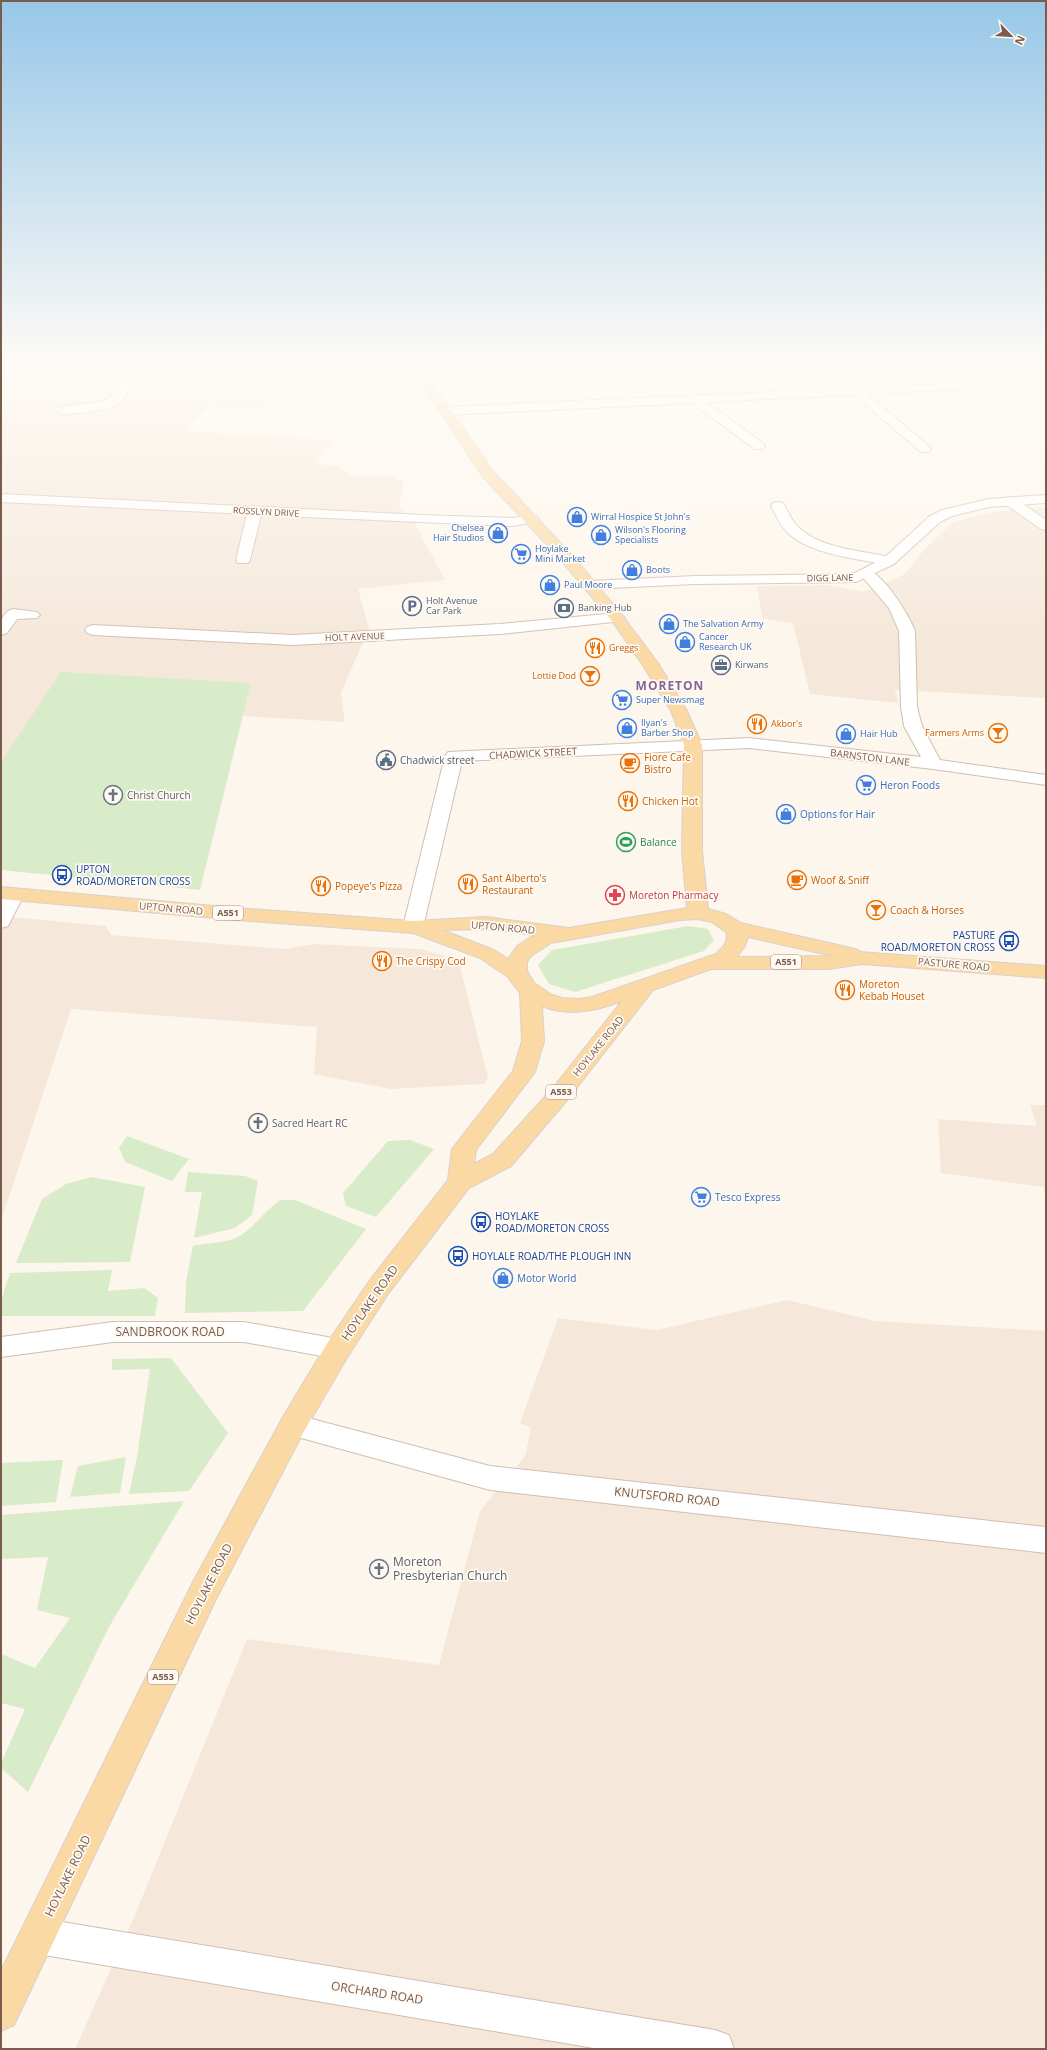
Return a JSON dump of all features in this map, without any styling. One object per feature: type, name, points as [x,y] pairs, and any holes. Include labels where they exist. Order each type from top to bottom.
[{"type":"main road","points":[[476,457],[488,474],[532,519],[617,618],[650,663],[679,711],[693,745],[692,851],[698,913]]},
{"type":"main road","name":"UPTON ROAD","points":[[7,894],[413,927],[442,924],[486,924],[570,934]]},
{"type":"main road","name":"PASTURE ROAD","points":[[524,983],[517,965],[521,954],[532,945],[546,938],[680,914],[698,913],[724,920],[734,928],[841,951],[862,958]]},
{"type":"main road","name":"UPTON ROAD","points":[[413,927],[487,954],[544,1001],[563,1006],[578,1006],[596,1003],[711,963]]},
{"type":"main road","points":[[711,963],[723,958],[736,945],[738,936],[734,928]]},
{"type":"main road","name":"PASTURE ROAD","points":[[711,963],[829,963],[862,958],[1046,972]]},
{"type":"main road","points":[[460,1182],[464,1149],[524,1072],[532,1041],[524,983]]},
{"type":"main road","name":"HOYLAKE ROAD","points":[[1,2012],[205,1590],[293,1425],[338,1349],[379,1287],[460,1182],[502,1160],[560,1094],[646,986]]},
{"type":"street","name":"ROSSLYN DRIVE","points":[[1,498],[505,522],[532,519]]},
{"type":"street","name":"DIGG LANE","points":[[590,585],[751,578],[856,578],[867,574],[889,561],[935,519],[943,515],[956,510],[1010,501],[1046,499]]},
{"type":"street","points":[[1010,501],[1046,526]]},
{"type":"street","points":[[778,506],[792,529],[806,539],[831,547],[889,561]]},
{"type":"street","points":[[243,560],[255,511]]},
{"type":"street","points":[[867,574],[880,588],[904,620],[907,631],[909,707],[913,726],[933,764]]},
{"type":"street","points":[[1,630],[13,614],[32,615]]},
{"type":"street","name":"HOLT AVENUE","points":[[94,630],[293,640],[500,629],[617,618]]},
{"type":"street","name":"BARNSTON LANE","points":[[693,745],[748,743],[933,764],[1046,780]]},
{"type":"street","name":"CHADWICK STREET","points":[[413,927],[454,756],[693,745]]},
{"type":"street","points":[[1,922],[7,894]]},
{"type":"street","name":"SANDBROOK ROAD","points":[[1,1347],[113,1332],[244,1332],[338,1349]]},
{"type":"street","name":"KNUTSFORD ROAD","points":[[293,1425],[490,1478],[1046,1540]]},
{"type":"street","name":"ORCHARD ROAD","points":[[38,1936],[715,2049]]},
{"type":"shaded area","points":[[1,457],[322,457],[317,464],[337,466],[350,475],[393,476],[404,482],[399,507],[415,524],[445,580],[358,589],[369,628],[341,693],[345,722],[243,716],[251,683],[1,762]]},
{"type":"shaded area","points":[[1046,507],[1046,698],[895,690],[898,703],[810,694],[793,623],[762,618],[757,586],[828,585],[863,592],[905,574],[923,551],[953,522],[991,512]]},
{"type":"shaded area","points":[[1,916],[106,926],[111,935],[284,949],[314,944],[420,949],[445,956],[460,966],[488,1078],[484,1084],[390,1089],[314,1074],[317,1027],[71,1009],[1,1221]]},
{"type":"shaded area","points":[[1030,1105],[1046,1105],[1046,1203],[1044,1187],[941,1173],[938,1119],[1037,1126]]},
{"type":"shaded area","points":[[787,1300],[875,1321],[1046,1331],[1046,2049],[75,2049],[135,1915],[247,1639],[439,1665],[480,1511],[525,1456],[531,1428],[520,1423],[558,1318],[657,1330]]},
{"type":"green space","points":[[61,672],[251,683],[200,890],[1,870],[1,762]]},
{"type":"green space","points":[[688,926],[708,929],[714,940],[704,951],[575,992],[549,984],[538,965],[552,950]]},
{"type":"green space","points":[[127,1136],[189,1159],[172,1181],[125,1162],[119,1148]]},
{"type":"green space","points":[[410,1140],[434,1149],[376,1217],[346,1206],[343,1193],[388,1141]]},
{"type":"green space","points":[[188,1172],[245,1176],[258,1181],[252,1215],[235,1228],[194,1238],[202,1192],[185,1192]]},
{"type":"green space","points":[[92,1177],[145,1187],[130,1262],[16,1263],[42,1199],[66,1184]]},
{"type":"green space","points":[[281,1200],[295,1200],[366,1229],[303,1311],[185,1313],[186,1281],[193,1246],[236,1238],[248,1230],[269,1209]]},
{"type":"green space","points":[[112,1270],[108,1291],[144,1288],[158,1298],[155,1316],[1,1316],[1,1300],[10,1273]]},
{"type":"green space","points":[[171,1358],[228,1433],[189,1491],[129,1494],[137,1457],[150,1369],[112,1370],[112,1359]]},
{"type":"green space","points":[[126,1457],[120,1493],[70,1497],[78,1466]]},
{"type":"green space","points":[[63,1460],[56,1502],[1,1506],[1,1463]]},
{"type":"green space","points":[[184,1501],[109,1627],[28,1792],[1,1768],[1,1763],[25,1709],[1,1703],[1,1654],[35,1668],[70,1618],[37,1610],[48,1557],[1,1559],[1,1515]]},
{"type":"place","name":"Wirral Hospice St John's","points":[[577,517]]},
{"type":"place","name":"Chelsea Hair Studios","points":[[498,533]]},
{"type":"place","name":"Wilson's Flooring Specialists","points":[[601,535]]},
{"type":"place","name":"Hoylake Mini Market","points":[[521,554]]},
{"type":"place","name":"Boots","points":[[632,570]]},
{"type":"place","name":"Paul Moore","points":[[550,585]]},
{"type":"place","name":"Holt Avenue Car Park","points":[[412,606]]},
{"type":"place","name":"Banking Hub","points":[[564,608]]},
{"type":"place","name":"The Salvation Army","points":[[669,624]]},
{"type":"place","name":"Cancer Research UK","points":[[685,642]]},
{"type":"place","name":"Greggs","points":[[595,648]]},
{"type":"place","name":"Kirwans","points":[[721,665]]},
{"type":"place","name":"Lottie Dod","points":[[590,676]]},
{"type":"place","name":"Super Newsmag","points":[[622,700]]},
{"type":"place","name":"Akbor's","points":[[757,724]]},
{"type":"place","name":"Ilyan's Barber Shop","points":[[627,728]]},
{"type":"place","name":"Farmers Arms","points":[[998,733]]},
{"type":"place","name":"Hair Hub","points":[[846,734]]},
{"type":"place","name":"Chadwick street","points":[[386,760]]},
{"type":"place","name":"Fiore Cafe Bistro","points":[[630,763]]},
{"type":"place","name":"Heron Foods","points":[[866,785]]},
{"type":"place","name":"Christ Church","points":[[113,795]]},
{"type":"place","name":"Chicken Hot","points":[[628,801]]},
{"type":"place","name":"Options for Hair","points":[[786,814]]},
{"type":"place","name":"Balance","points":[[626,842]]},
{"type":"place","name":"UPTON ROAD/MORETON CROSS","points":[[62,875]]},
{"type":"place","name":"Woof & Sniff","points":[[797,880]]},
{"type":"place","name":"Sant Alberto's Restaurant","points":[[468,884]]},
{"type":"place","name":"Popeye's Pizza","points":[[321,886]]},
{"type":"place","name":"Moreton Pharmacy","points":[[615,895]]},
{"type":"place","name":"Coach & Horses","points":[[876,910]]},
{"type":"place","name":"PASTURE ROAD/MORETON CROSS","points":[[1009,941]]},
{"type":"place","name":"The Crispy Cod","points":[[382,961]]},
{"type":"place","name":"Moreton Kebab Houset","points":[[845,990]]},
{"type":"place","name":"Sacred Heart RC","points":[[258,1123]]},
{"type":"place","name":"Tesco Express","points":[[701,1197]]},
{"type":"place","name":"HOYLAKE ROAD/MORETON CROSS","points":[[481,1222]]},
{"type":"place","name":"HOYLALE ROAD/THE PLOUGH INN","points":[[458,1256]]},
{"type":"place","name":"Motor World","points":[[503,1278]]},
{"type":"place","name":"Moreton Presbyterian Church","points":[[379,1569]]},
{"type":"district","name":"MORETON","points":[[670,686]]}]
